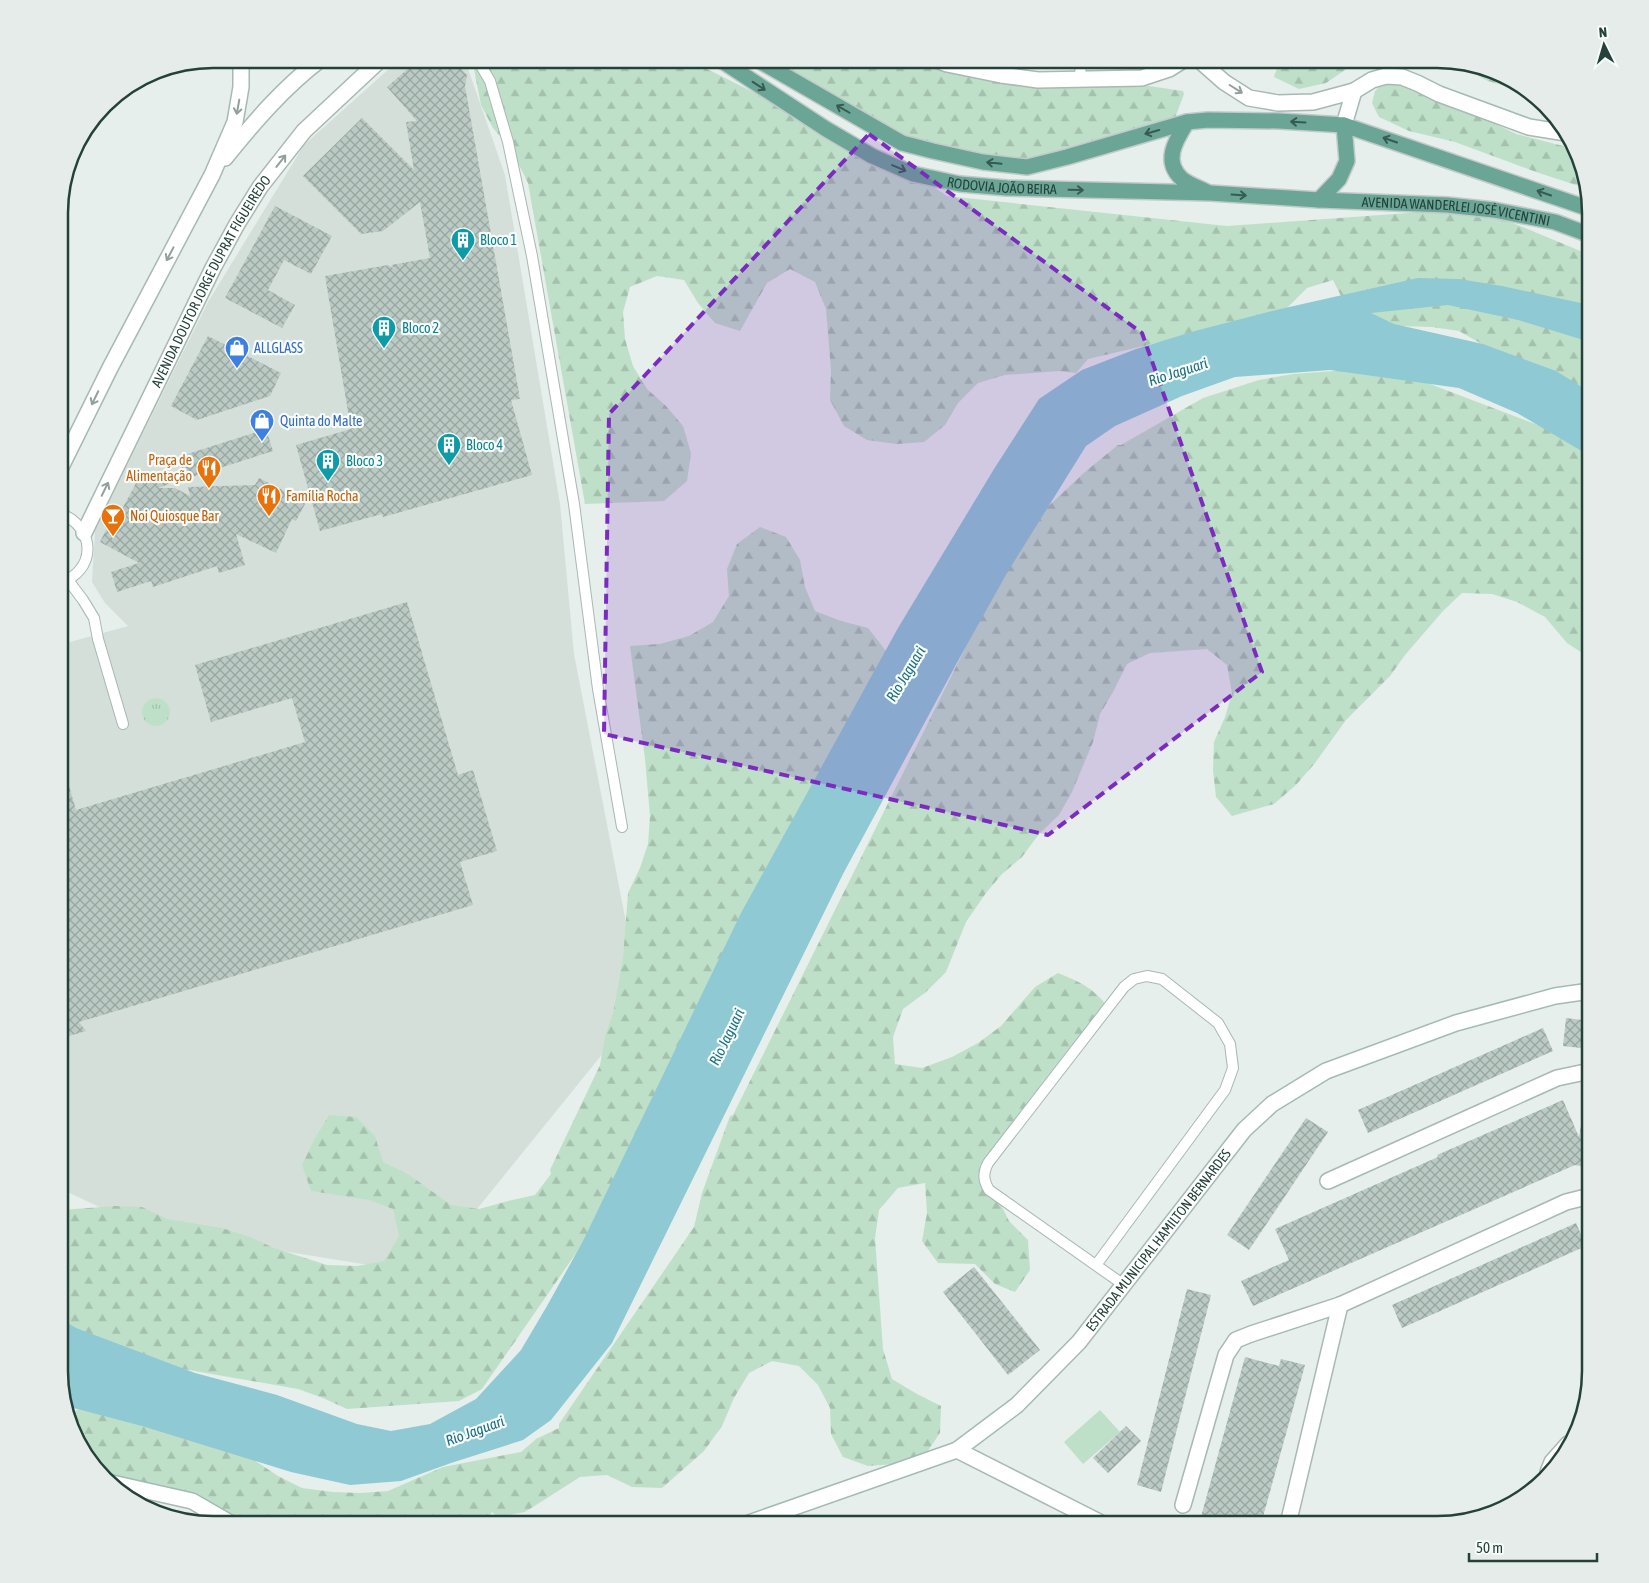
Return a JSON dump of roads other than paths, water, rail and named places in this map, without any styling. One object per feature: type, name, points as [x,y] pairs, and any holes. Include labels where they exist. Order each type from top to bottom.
[{"type":"main road","name":"RODOVIA JOÃO BEIRA","points":[[733,68],[833,134],[872,156],[913,174],[960,184],[1007,188],[1210,194],[1319,200]]},
{"type":"main road","name":"RODOVIA JOÃO BEIRA","points":[[772,68],[902,143],[982,162],[1027,166],[1067,157],[1187,122],[1251,120]]},
{"type":"main road","name":"AVENIDA WANDERLEI JOSÉ VICENTINI","points":[[1251,120],[1344,125],[1581,206]]},
{"type":"main road","points":[[1187,122],[1175,140],[1172,153],[1174,167],[1182,179],[1210,194]]},
{"type":"main road","points":[[1319,200],[1339,179],[1346,161],[1344,125]]},
{"type":"main road","name":"AVENIDA WANDERLEI JOSÉ VICENTINI","points":[[1319,200],[1494,210],[1555,222],[1581,232]]},
{"type":"street","points":[[68,452],[212,175],[235,122],[241,87],[241,68]]},
{"type":"street","points":[[212,175],[257,119],[309,68]]},
{"type":"street","name":"AVENIDA DOUTOR JORGE DUPRAT FIGUEIREDO","points":[[84,532],[213,268],[256,194],[304,131],[370,68]]},
{"type":"street","points":[[974,68],[1038,80],[1142,78],[1171,68]]},
{"type":"street","points":[[1208,68],[1224,82],[1249,98],[1278,103],[1313,102],[1354,91],[1372,80],[1386,76],[1402,77],[1439,94],[1529,128],[1557,132]]},
{"type":"street","points":[[1344,125],[1354,91]]},
{"type":"street","name":"ESTRADA MUNICIPAL HAMILTON BERNARDES","points":[[769,1516],[957,1450],[1017,1405],[1080,1342],[1244,1130],[1272,1104],[1326,1071],[1456,1023],[1554,996],[1582,992]]},
{"type":"street","points":[[1328,1181],[1558,1078],[1582,1073]]},
{"type":"street","points":[[1183,1505],[1226,1355],[1236,1340],[1340,1305],[1566,1202],[1582,1198]]},
{"type":"street","points":[[1290,1516],[1340,1305]]},
{"type":"street","points":[[957,1450],[1087,1516]]},
{"type":"street","points":[[125,1486],[192,1501],[218,1516]]},
{"type":"lane","points":[[483,68],[490,80],[508,142],[532,256],[574,504],[598,689],[622,827]]},
{"type":"lane","points":[[1080,79],[1081,68]]},
{"type":"lane","points":[[68,517],[78,523],[84,532],[87,543],[87,554],[83,565],[77,574],[68,578]]},
{"type":"lane","points":[[68,586],[83,600],[94,618],[98,639],[123,724]]},
{"type":"lane","points":[[1096,1265],[1225,1090],[1233,1068],[1230,1044],[1218,1023],[1162,979],[1148,976],[1134,979],[1124,987],[988,1163],[984,1171],[985,1182],[989,1190],[1124,1285]]},
{"type":"water","name":"Rio Jaguari","points":[[1418,278],[1459,279],[1581,303],[1581,339],[1518,320],[1448,305],[1371,313],[1394,324],[1483,344],[1556,371],[1581,387],[1581,451],[1517,413],[1459,388],[1330,370],[1235,377],[1182,396],[1115,426],[1086,446],[1007,573],[843,874],[612,1343],[551,1420],[523,1440],[401,1481],[350,1485],[291,1472],[142,1426],[72,1408],[68,1380],[68,1323],[195,1373],[277,1395],[357,1424],[391,1431],[430,1424],[476,1399],[521,1350],[547,1306],[583,1241],[741,913],[898,628],[994,469],[1039,399],[1082,370],[1136,349],[1195,331],[1276,310]]},
{"type":"place","name":"Bloco 1","points":[[463,261]]},
{"type":"place","name":"Bloco 2","points":[[384,349]]},
{"type":"place","name":"ALLGLASS","points":[[237,369]]},
{"type":"place","name":"Quinta do Malte","points":[[262,442]]},
{"type":"place","name":"Bloco 4","points":[[449,466]]},
{"type":"place","name":"Bloco 3","points":[[328,482]]},
{"type":"place","name":"Praça de Alimentação","points":[[209,489]]},
{"type":"place","name":"Família Rocha","points":[[269,517]]},
{"type":"place","name":"Noi Quiosque Bar","points":[[113,537]]}]
